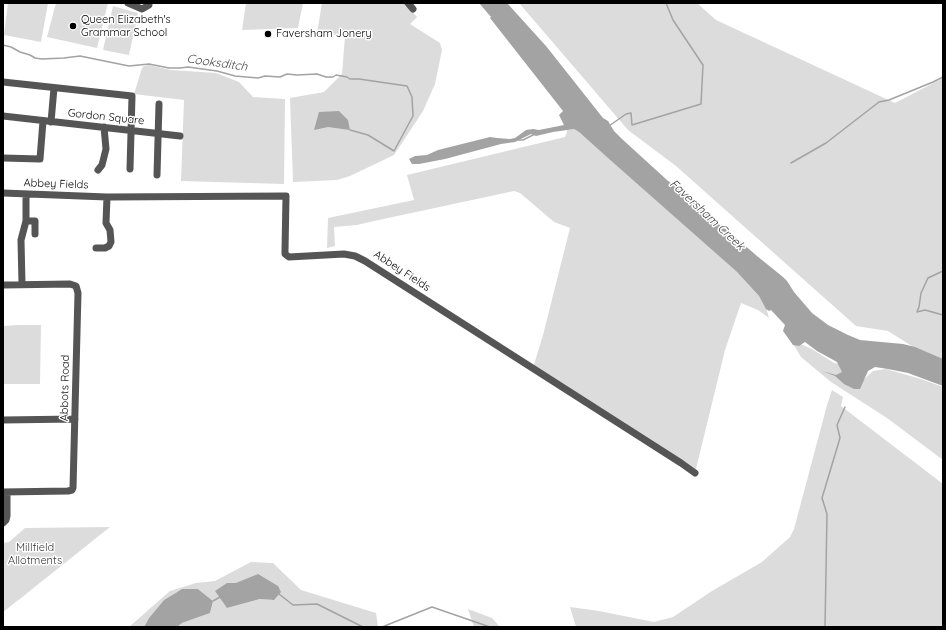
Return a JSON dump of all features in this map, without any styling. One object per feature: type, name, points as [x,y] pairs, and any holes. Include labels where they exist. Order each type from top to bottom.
[{"type":"street","points":[[128,3],[142,9],[149,5],[149,3]]},
{"type":"street","points":[[408,3],[413,9]]},
{"type":"street","points":[[3,82],[132,96],[130,169]]},
{"type":"street","name":"Gordon Square","points":[[54,88],[47,121],[180,136]]},
{"type":"street","name":"Gordon Square","points":[[157,175],[159,104]]},
{"type":"street","points":[[3,116],[47,121],[40,159],[3,158]]},
{"type":"street","points":[[102,168],[106,149],[104,127]]},
{"type":"street","name":"Abbey Fields","points":[[3,193],[107,197],[286,196],[285,254],[289,257],[344,254],[366,260],[695,473]]},
{"type":"street","points":[[3,285],[22,284],[21,240],[26,221],[26,195]]},
{"type":"street","points":[[96,248],[105,248],[109,246],[111,242],[110,230],[106,223],[107,197]]},
{"type":"street","points":[[26,221],[35,221],[34,234]]},
{"type":"street","name":"Abbots Road","points":[[5,492],[68,492],[73,488],[78,293],[76,286],[70,284],[22,284]]},
{"type":"street","points":[[3,420],[75,419]]},
{"type":"street","points":[[3,522],[6,520],[7,516],[5,492]]},
{"type":"green space","points":[[8,3],[48,3],[41,42],[4,35]]},
{"type":"green space","points":[[56,3],[108,3],[97,48],[47,37]]},
{"type":"green space","points":[[246,3],[303,3],[298,28],[242,30]]},
{"type":"green space","points":[[322,3],[405,3],[417,17],[410,24],[440,43],[442,50],[435,84],[423,111],[394,155],[350,176],[337,180],[293,182],[290,98],[324,92],[342,74],[345,36],[317,33]]},
{"type":"green space","points":[[519,3],[697,3],[716,20],[895,103],[943,78],[943,361],[915,348],[888,331],[856,326],[676,166],[628,130]]},
{"type":"green space","points":[[113,6],[138,13],[129,55],[103,50]]},
{"type":"green space","points":[[149,65],[171,70],[216,73],[239,82],[253,97],[285,99],[284,184],[181,181],[184,100],[134,94],[142,68]]},
{"type":"green space","points":[[574,129],[737,272],[759,296],[766,307],[769,318],[758,310],[741,303],[725,350],[695,473],[533,368],[543,335],[570,228],[554,222],[520,193],[514,191],[357,225],[334,227],[335,246],[327,248],[328,218],[414,200],[407,175],[565,137],[567,130]]},
{"type":"green space","points":[[41,325],[40,384],[3,384],[3,326]]},
{"type":"green space","points":[[791,340],[812,349],[834,363],[857,365],[859,384],[873,371],[886,369],[943,387],[943,460],[887,418],[831,382],[801,357]]},
{"type":"green space","points":[[832,390],[843,397],[841,406],[943,484],[943,627],[576,627],[570,607],[654,622],[673,617],[712,591],[762,562],[790,537],[794,529]]},
{"type":"green space","name":"Millfield Allotments","points":[[110,527],[3,612],[3,543],[9,542],[25,528]]},
{"type":"green space","points":[[251,562],[273,563],[301,590],[376,613],[378,627],[177,627],[182,623],[210,613],[213,601],[198,589],[182,589],[164,600],[149,618],[144,627],[129,627],[170,591],[196,583],[215,581]],"holes":[[[227,583],[236,583],[274,600],[260,599],[227,608]]]},
{"type":"green space","points":[[468,609],[492,618],[500,627],[474,627]]},
{"type":"water","name":"Faversham Creek","points":[[479,3],[507,3],[546,46],[603,118],[608,121],[614,131],[667,180],[704,211],[709,213],[717,223],[783,277],[812,313],[828,325],[860,340],[903,344],[915,347],[943,359],[943,386],[908,373],[875,367],[868,371],[860,389],[854,389],[844,384],[835,376],[822,371],[836,375],[842,372],[837,362],[817,351],[805,342],[799,346],[793,345],[783,331],[785,325],[771,310],[769,311],[766,309],[759,296],[737,272],[574,129],[536,136],[531,134],[515,142],[501,144],[445,159],[412,164],[409,159],[415,156],[427,155],[438,150],[490,137],[510,139],[515,138],[526,130],[539,130],[564,125],[559,115],[563,111]]},
{"type":"water","points":[[339,111],[348,120],[350,130],[328,127],[314,130],[319,112]]},
{"type":"water","points":[[258,574],[278,586],[281,592],[274,600],[260,599],[227,608],[215,591],[227,583],[236,583]]},
{"type":"water","points":[[182,589],[198,589],[213,601],[210,613],[182,623],[177,627],[144,627],[149,618],[164,600]]},
{"type":"waterway","points":[[609,126],[626,114],[631,113],[632,125],[701,104],[703,65],[673,20],[666,3]]},
{"type":"waterway","name":"Cooksditch","points":[[3,45],[35,58],[42,59],[80,56],[129,66],[149,64],[169,68],[188,67],[217,71],[235,76],[258,78],[265,76],[280,77],[287,74],[317,74],[326,77],[333,77],[336,75],[350,79],[407,86],[412,97],[413,116],[394,151],[368,135],[350,130]]},
{"type":"waterway","points":[[791,163],[826,143],[879,102],[889,100],[943,77]]},
{"type":"waterway","points":[[518,140],[523,140],[535,134]]},
{"type":"waterway","points":[[917,312],[921,293],[928,278],[943,271]]},
{"type":"waterway","points":[[917,312],[925,310],[943,315]]},
{"type":"waterway","points":[[825,627],[827,514],[822,498],[840,438],[837,425],[845,407]]},
{"type":"waterway","points":[[279,594],[293,605],[317,604],[363,627]]},
{"type":"waterway","points":[[213,601],[220,597]]},
{"type":"waterway","points":[[382,627],[432,607],[490,627]]},
{"type":"place","name":"Queen Elizabeth's Grammar School","points":[[73,26]]},
{"type":"place","name":"Faversham Jonery","points":[[268,34]]}]
